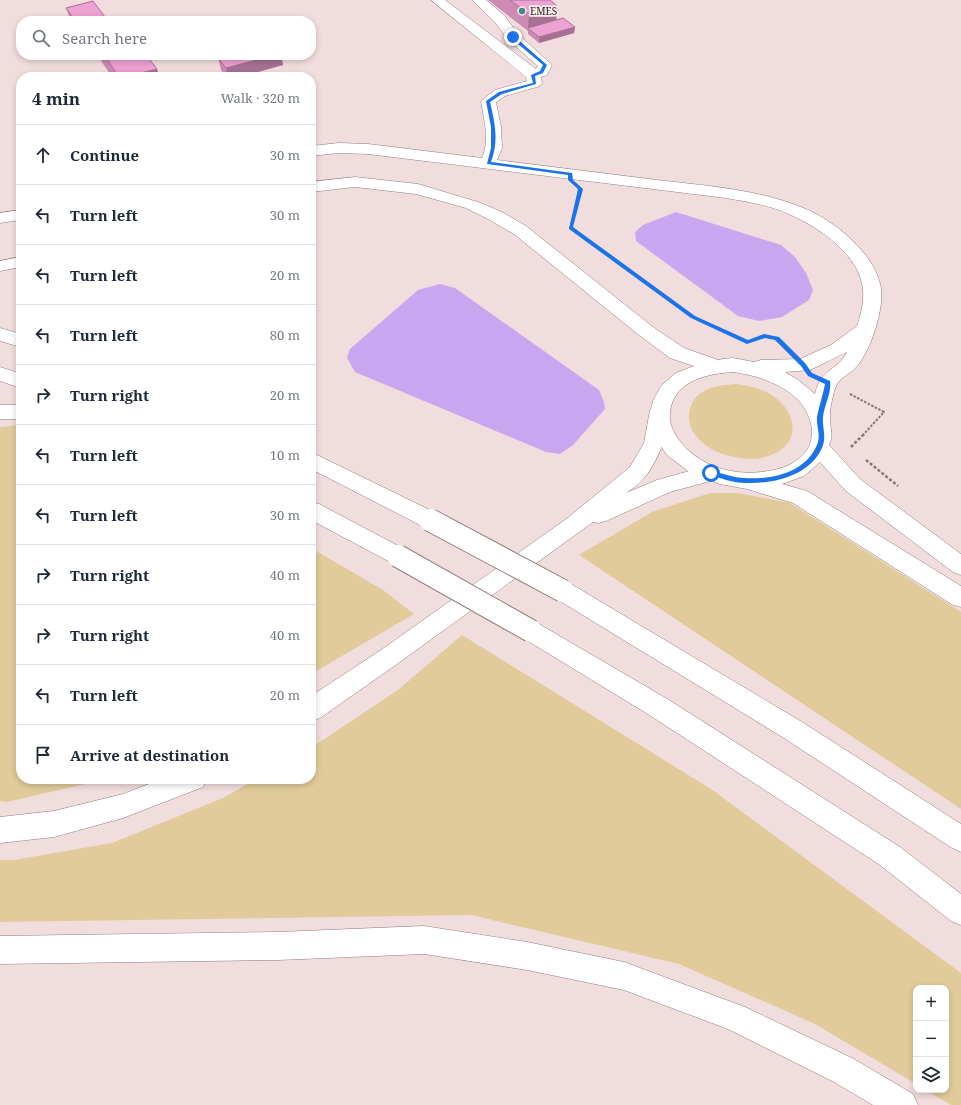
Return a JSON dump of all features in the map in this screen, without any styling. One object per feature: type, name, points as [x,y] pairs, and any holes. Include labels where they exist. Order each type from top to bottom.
[{"type":"main road","points":[[437,0],[533,75],[535,83],[500,93],[488,101],[493,127],[494,148],[488,163]]},
{"type":"main road","points":[[478,0],[500,19],[513,37],[545,65],[542,72],[533,75]]},
{"type":"main road","points":[[316,150],[339,148],[368,149],[726,192],[797,211],[828,230],[848,246],[866,269],[872,290],[870,312],[864,330],[853,358],[828,383],[820,418],[822,433],[819,447],[809,462],[792,474],[769,480],[744,481]]},
{"type":"main road","points":[[316,186],[355,182],[418,189],[466,203],[490,213],[520,230],[646,331],[677,353],[714,366]]},
{"type":"main road","points":[[0,218],[16,216]]},
{"type":"main road","points":[[0,266],[16,263]]},
{"type":"main road","points":[[753,368],[803,365],[838,350],[864,330]]},
{"type":"main road","points":[[0,334],[16,339]]},
{"type":"main road","points":[[316,707],[389,657],[572,526],[637,473],[654,443],[660,410],[665,394],[677,381],[694,372],[714,366],[733,365],[753,368],[776,375],[796,387],[811,402],[820,418]]},
{"type":"main road","points":[[0,374],[16,379]]},
{"type":"main road","points":[[660,410],[662,428],[672,446],[689,461],[711,473],[744,481],[800,498],[961,598]]},
{"type":"main road","points":[[0,412],[16,412]]},
{"type":"main road","points":[[819,447],[853,485],[961,566]]},
{"type":"main road","points":[[316,463],[430,520],[563,591],[794,730],[961,839]]},
{"type":"main road","points":[[572,526],[664,486],[711,473]]},
{"type":"main road","points":[[316,513],[398,556],[531,631],[660,708],[890,856],[961,911]]},
{"type":"main road","points":[[0,830],[54,824],[123,806],[181,784]]},
{"type":"main road","points":[[0,950],[278,946],[424,940],[527,956],[624,976],[735,1017],[843,1070],[902,1105]]},
{"type":"path","points":[[570,174],[570,180],[581,189],[570,228],[693,317],[747,342],[764,336],[777,338],[803,365]]},
{"type":"path","points":[[828,383],[884,412],[851,448]]},
{"type":"path","points":[[863,458],[900,487]]},
{"type":"shaded area","points":[[676,212],[781,245],[795,257],[806,273],[813,290],[809,300],[782,317],[759,321],[738,316],[636,241],[635,232],[643,225]]},
{"type":"shaded area","points":[[440,284],[455,288],[599,390],[605,409],[573,445],[560,454],[546,452],[355,372],[347,358],[350,349],[418,290]]},
{"type":"shaded area","points":[[736,384],[760,389],[777,399],[785,407],[790,415],[792,433],[789,442],[782,449],[766,457],[748,459],[737,458],[712,450],[700,441],[694,433],[689,421],[689,415],[692,403],[696,398],[710,388]]},
{"type":"shaded area","points":[[16,425],[16,784],[85,784],[7,802],[0,801],[0,427]]},
{"type":"shaded area","points":[[710,493],[738,493],[790,503],[961,612],[961,809],[579,555],[652,512]]},
{"type":"shaded area","points":[[316,551],[383,590],[414,614],[316,671]]},
{"type":"shaded area","points":[[462,635],[711,789],[961,973],[961,1105],[951,1105],[930,1093],[949,1093],[949,985],[913,985],[913,1082],[815,1024],[679,964],[471,915],[0,922],[0,860],[14,860],[112,843],[223,798],[247,784],[316,784],[316,745],[398,690]]},
{"type":"building","points":[[510,0],[550,0],[557,6],[529,14]]},
{"type":"building","points":[[93,1],[104,16],[72,16],[66,8]]},
{"type":"building","points":[[563,18],[575,27],[539,37],[528,28]]},
{"type":"building","points":[[107,60],[150,60],[157,69],[145,72],[116,72]]},
{"type":"building","points":[[220,60],[256,60],[226,68]]},
{"type":"place","name":"EMES","points":[[522,11]]},
{"type":"route","points":[[513,37],[545,65],[542,72],[533,75],[535,83],[500,93],[488,101],[493,127],[494,148],[488,163],[570,174],[570,180],[581,189],[570,228],[693,317],[747,342],[764,336],[777,338],[810,374],[828,383],[820,418],[822,433],[819,447],[809,462],[792,474],[769,480],[744,481],[711,473]]}]
